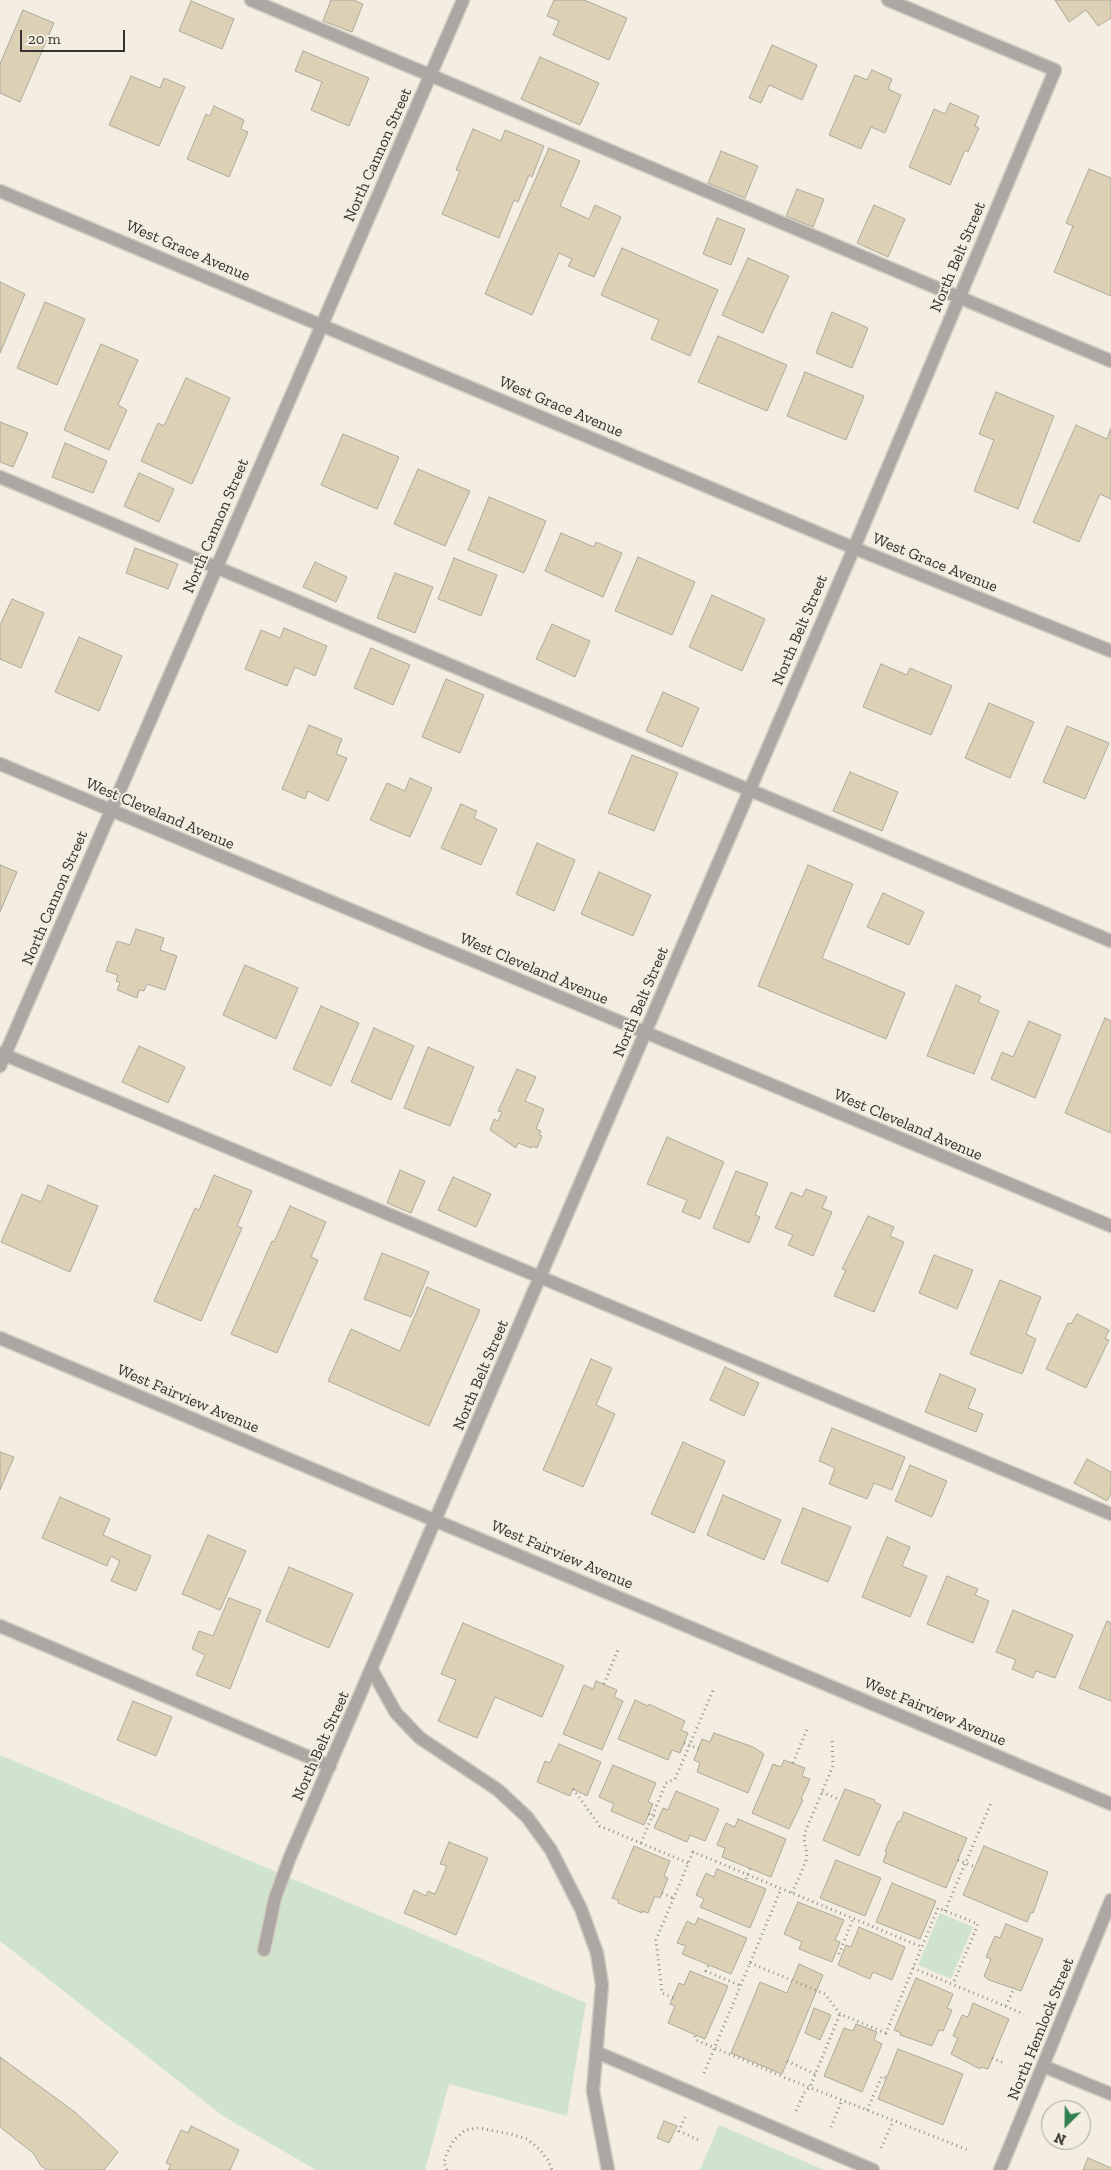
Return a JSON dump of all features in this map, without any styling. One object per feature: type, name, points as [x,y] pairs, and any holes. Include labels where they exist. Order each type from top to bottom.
[{"type":"street","points":[[251,0],[1111,361]]},
{"type":"street","name":"North Cannon Street","points":[[2,1058],[463,0]]},
{"type":"street","name":"North Belt Street","points":[[264,1950],[270,1918],[282,1876],[854,548],[1054,70],[888,0]]},
{"type":"street","name":"West Grace Avenue","points":[[0,190],[854,548],[1111,651]]},
{"type":"street","points":[[0,477],[1111,941]]},
{"type":"street","name":"West Cleveland Avenue","points":[[0,764],[1111,1226]]},
{"type":"street","points":[[2,1058],[541,1278],[1111,1514]]},
{"type":"street","name":"West Fairview Avenue","points":[[0,1338],[1111,1804]]},
{"type":"street","points":[[0,1626],[330,1766]]},
{"type":"street","points":[[372,1670],[406,1726],[425,1743],[482,1778],[514,1803],[539,1831],[581,1909],[600,1969],[603,2001],[593,2077],[594,2103],[608,2170]]},
{"type":"street","name":"North Hemlock Street","points":[[1000,2170],[1111,1900]]},
{"type":"street","points":[[596,2052],[873,2170]]},
{"type":"street","points":[[1043,2066],[1111,2094]]},
{"type":"path","points":[[604,1684],[618,1647]]},
{"type":"path","points":[[641,1843],[651,1815],[666,1783],[675,1779],[714,1688]]},
{"type":"path","points":[[793,1763],[808,1727]]},
{"type":"path","points":[[792,1893],[806,1861],[805,1832],[833,1766],[832,1737]]},
{"type":"path","points":[[684,1743],[699,1749]]},
{"type":"path","points":[[573,1790],[600,1826],[688,1863]]},
{"type":"path","points":[[822,1792],[840,1800]]},
{"type":"path","points":[[945,1911],[991,1804]]},
{"type":"path","points":[[651,1815],[658,1818]]},
{"type":"path","points":[[673,1998],[662,1993],[656,1940],[692,1852],[747,1877],[782,1889],[922,1947]]},
{"type":"path","points":[[958,1860],[975,1867]]},
{"type":"path","points":[[747,1877],[750,1869]]},
{"type":"path","points":[[714,2048],[782,1889]]},
{"type":"path","points":[[662,1893],[674,1898]]},
{"type":"path","points":[[750,1963],[825,1994],[840,2014],[886,2033],[938,1908],[978,1924],[953,1984]]},
{"type":"path","points":[[839,1954],[853,1919]]},
{"type":"path","points":[[708,1966],[706,1971],[741,1986]]},
{"type":"path","points":[[913,1968],[1024,2014]]},
{"type":"path","points":[[1006,2006],[1013,1990]]},
{"type":"path","points":[[810,2087],[840,2014]]},
{"type":"path","points":[[892,2020],[897,2023]]},
{"type":"path","points":[[695,2036],[696,2040],[714,2048],[968,2150]]},
{"type":"path","points":[[992,2058],[1004,2063]]},
{"type":"path","points":[[787,2060],[815,2074]]},
{"type":"path","points":[[867,2110],[882,2076],[887,2078]]},
{"type":"path","points":[[446,2170],[444,2162],[454,2140],[465,2130],[478,2128],[527,2139],[548,2160],[552,2170]]},
{"type":"path","points":[[678,2132],[701,2141]]},
{"type":"green space","points":[[0,1755],[586,2003],[567,2116],[449,2084],[425,2170],[316,2170],[223,2116],[0,1941]]},
{"type":"green space","points":[[940,1913],[973,1927],[951,1979],[918,1965]]},
{"type":"green space","points":[[719,2125],[824,2170],[700,2170]]},
{"type":"building","points":[[331,0],[353,0],[363,4],[352,32],[323,21]]},
{"type":"building","points":[[554,0],[584,0],[627,18],[609,60],[553,35],[559,21],[547,16]]},
{"type":"building","points":[[1055,0],[1111,0],[1111,18],[1098,26],[1086,10],[1069,22]]},
{"type":"building","points":[[191,1],[234,19],[222,49],[179,31]]},
{"type":"building","points":[[23,10],[54,23],[20,102],[0,93],[0,64]]},
{"type":"building","points":[[772,45],[817,65],[802,100],[769,85],[761,103],[749,98]]},
{"type":"building","points":[[303,51],[369,78],[349,126],[311,110],[322,82],[295,71]]},
{"type":"building","points":[[540,57],[599,83],[580,125],[521,99]]},
{"type":"building","points":[[872,70],[892,79],[888,89],[901,95],[885,133],[871,127],[861,149],[829,135],[855,75],[867,80]]},
{"type":"building","points":[[131,76],[160,88],[164,78],[185,87],[159,146],[109,125]]},
{"type":"building","points":[[950,103],[979,116],[975,126],[979,128],[968,152],[965,150],[950,185],[909,167],[934,109],[945,114]]},
{"type":"building","points":[[214,106],[244,120],[241,129],[248,132],[229,177],[187,159],[206,114],[210,116]]},
{"type":"building","points":[[473,129],[501,141],[505,130],[544,146],[532,177],[529,175],[518,202],[514,200],[499,238],[442,214],[460,171],[456,170]]},
{"type":"building","points":[[549,148],[580,161],[560,206],[589,219],[595,205],[621,217],[594,277],[568,266],[572,259],[559,253],[532,315],[485,294]]},
{"type":"building","points":[[721,151],[758,166],[745,198],[708,183]]},
{"type":"building","points":[[1089,169],[1111,178],[1111,296],[1054,272],[1073,226],[1066,223]]},
{"type":"building","points":[[797,189],[824,199],[813,227],[786,216]]},
{"type":"building","points":[[874,205],[905,219],[888,257],[857,243]]},
{"type":"building","points":[[717,218],[745,229],[731,265],[703,254]]},
{"type":"building","points":[[622,248],[718,290],[690,356],[651,339],[659,320],[601,295]]},
{"type":"building","points":[[748,258],[789,276],[763,333],[722,315]]},
{"type":"building","points":[[0,282],[25,294],[0,353]]},
{"type":"building","points":[[45,302],[85,319],[57,385],[17,368]]},
{"type":"building","points":[[832,312],[868,328],[852,368],[816,353]]},
{"type":"building","points":[[718,336],[787,365],[767,411],[698,382]]},
{"type":"building","points":[[101,344],[138,360],[118,405],[127,410],[109,450],[64,430]]},
{"type":"building","points":[[805,372],[864,396],[846,440],[787,416]]},
{"type":"building","points":[[186,378],[230,398],[192,484],[141,461],[158,423],[164,426]]},
{"type":"building","points":[[996,392],[1054,416],[1018,509],[974,491],[994,440],[979,434]]},
{"type":"building","points":[[0,422],[28,433],[13,467],[0,462]]},
{"type":"building","points":[[1076,425],[1107,439],[1111,428],[1111,499],[1100,494],[1079,542],[1033,522]]},
{"type":"building","points":[[343,434],[399,457],[377,509],[321,485]]},
{"type":"building","points":[[65,443],[107,461],[93,493],[52,477]]},
{"type":"building","points":[[418,469],[470,491],[445,546],[394,524]]},
{"type":"building","points":[[139,473],[174,489],[159,522],[124,506]]},
{"type":"building","points":[[489,497],[546,521],[524,573],[468,550]]},
{"type":"building","points":[[561,533],[594,547],[596,542],[622,553],[603,597],[545,571]]},
{"type":"building","points":[[135,548],[178,564],[168,589],[126,573]]},
{"type":"building","points":[[638,557],[695,582],[672,635],[615,611]]},
{"type":"building","points":[[454,558],[497,575],[481,616],[438,599]]},
{"type":"building","points":[[315,562],[347,577],[336,602],[303,587]]},
{"type":"building","points":[[395,573],[433,587],[415,633],[377,618]]},
{"type":"building","points":[[712,595],[765,619],[742,671],[689,647]]},
{"type":"building","points":[[12,599],[44,613],[21,668],[0,659],[0,625]]},
{"type":"building","points":[[552,624],[590,641],[575,677],[536,659]]},
{"type":"building","points":[[284,628],[327,646],[315,676],[295,667],[287,686],[245,669],[261,630],[280,638]]},
{"type":"building","points":[[79,637],[122,656],[99,711],[55,692]]},
{"type":"building","points":[[371,648],[410,665],[393,705],[354,688]]},
{"type":"building","points":[[881,664],[907,675],[910,668],[952,686],[931,735],[863,707]]},
{"type":"building","points":[[446,679],[484,695],[460,753],[422,737]]},
{"type":"building","points":[[663,692],[699,708],[682,747],[646,731]]},
{"type":"building","points":[[989,703],[1034,722],[1010,778],[965,758]]},
{"type":"building","points":[[309,725],[342,739],[336,754],[347,758],[328,801],[308,791],[305,799],[282,789]]},
{"type":"building","points":[[1067,726],[1109,743],[1085,799],[1043,782]]},
{"type":"building","points":[[632,755],[678,773],[654,831],[608,813]]},
{"type":"building","points":[[850,772],[898,792],[882,831],[833,811]]},
{"type":"building","points":[[410,778],[432,788],[410,837],[370,820],[387,783],[405,791]]},
{"type":"building","points":[[461,804],[477,811],[474,818],[497,829],[481,865],[441,848]]},
{"type":"building","points":[[537,843],[575,860],[554,911],[516,894]]},
{"type":"building","points":[[0,865],[17,872],[0,912]]},
{"type":"building","points":[[808,865],[853,884],[822,958],[905,993],[886,1039],[758,986]]},
{"type":"building","points":[[599,872],[651,895],[633,936],[581,914]]},
{"type":"building","points":[[883,893],[924,912],[909,945],[867,927]]},
{"type":"building","points":[[136,929],[164,938],[160,950],[177,956],[165,990],[147,984],[144,991],[139,990],[137,998],[117,990],[120,983],[116,981],[118,975],[106,971],[117,941],[130,945]]},
{"type":"building","points":[[245,965],[298,988],[276,1039],[223,1015]]},
{"type":"building","points":[[956,985],[981,996],[978,1002],[999,1011],[974,1074],[927,1056]]},
{"type":"building","points":[[321,1006],[359,1023],[331,1086],[293,1069]]},
{"type":"building","points":[[1105,1018],[1111,1021],[1111,1133],[1065,1113]]},
{"type":"building","points":[[1029,1021],[1061,1035],[1035,1098],[991,1079],[1002,1052],[1013,1057]]},
{"type":"building","points":[[374,1028],[414,1046],[391,1100],[351,1082]]},
{"type":"building","points":[[139,1046],[185,1067],[168,1103],[122,1082]]},
{"type":"building","points":[[428,1047],[474,1067],[450,1126],[404,1108]]},
{"type":"building","points":[[517,1069],[536,1077],[525,1101],[544,1109],[536,1129],[541,1131],[539,1135],[542,1136],[537,1148],[532,1146],[531,1148],[518,1143],[516,1148],[490,1130],[494,1119],[498,1121],[502,1112],[498,1111]]},
{"type":"building","points":[[667,1137],[724,1162],[700,1219],[682,1212],[687,1200],[647,1184]]},
{"type":"building","points":[[400,1170],[425,1181],[411,1213],[387,1203]]},
{"type":"building","points":[[736,1171],[768,1183],[755,1215],[760,1217],[749,1243],[713,1228]]},
{"type":"building","points":[[214,1175],[252,1191],[237,1226],[242,1228],[201,1321],[154,1301],[195,1208],[199,1210]]},
{"type":"building","points":[[453,1177],[491,1194],[476,1227],[438,1210]]},
{"type":"building","points":[[48,1185],[98,1206],[70,1272],[1,1242],[22,1194],[41,1202]]},
{"type":"building","points":[[806,1189],[827,1197],[822,1208],[832,1212],[813,1256],[788,1245],[793,1235],[775,1228],[791,1192],[802,1197]]},
{"type":"building","points":[[290,1206],[326,1222],[311,1257],[318,1260],[277,1353],[231,1334],[272,1241],[274,1242]]},
{"type":"building","points":[[868,1216],[894,1227],[890,1236],[904,1242],[874,1312],[834,1296],[846,1270],[842,1269]]},
{"type":"building","points":[[382,1253],[429,1272],[411,1317],[364,1299]]},
{"type":"building","points":[[934,1255],[973,1270],[957,1309],[919,1293]]},
{"type":"building","points":[[1000,1280],[1041,1297],[1026,1334],[1036,1339],[1022,1374],[970,1354]]},
{"type":"building","points":[[427,1287],[480,1310],[429,1426],[328,1381],[351,1329],[400,1351]]},
{"type":"building","points":[[1077,1314],[1109,1330],[1105,1339],[1109,1340],[1086,1388],[1046,1369],[1068,1323],[1071,1324]]},
{"type":"building","points":[[591,1359],[612,1368],[596,1405],[615,1414],[583,1487],[543,1470]]},
{"type":"building","points":[[725,1367],[759,1383],[744,1416],[710,1400]]},
{"type":"building","points":[[940,1374],[976,1389],[968,1408],[983,1414],[976,1432],[925,1412]]},
{"type":"building","points":[[832,1428],[905,1457],[892,1490],[874,1483],[867,1499],[829,1484],[835,1468],[819,1461]]},
{"type":"building","points":[[683,1442],[725,1461],[694,1533],[651,1514]]},
{"type":"building","points":[[0,1452],[14,1457],[0,1490]]},
{"type":"building","points":[[1087,1459],[1111,1472],[1111,1494],[1107,1501],[1074,1483]]},
{"type":"building","points":[[910,1465],[947,1481],[932,1517],[895,1501]]},
{"type":"building","points":[[723,1495],[781,1520],[764,1560],[707,1535]]},
{"type":"building","points":[[60,1497],[110,1519],[103,1535],[151,1556],[136,1591],[111,1581],[120,1561],[111,1556],[107,1566],[42,1538]]},
{"type":"building","points":[[803,1508],[851,1527],[828,1582],[781,1563]]},
{"type":"building","points":[[208,1535],[246,1551],[220,1610],[182,1594]]},
{"type":"building","points":[[887,1537],[910,1547],[902,1566],[927,1576],[910,1617],[862,1597]]},
{"type":"building","points":[[289,1567],[353,1594],[329,1648],[266,1621]]},
{"type":"building","points":[[947,1576],[978,1589],[975,1595],[989,1601],[973,1643],[927,1624]]},
{"type":"building","points":[[229,1598],[261,1610],[230,1689],[196,1675],[205,1655],[192,1649],[199,1631],[213,1636]]},
{"type":"building","points":[[1013,1610],[1073,1635],[1055,1678],[1036,1671],[1033,1678],[1012,1669],[1016,1660],[996,1652]]},
{"type":"building","points":[[1107,1621],[1111,1623],[1111,1701],[1079,1688]]},
{"type":"building","points":[[463,1623],[564,1666],[542,1717],[495,1697],[477,1738],[438,1721],[456,1680],[441,1674]]},
{"type":"building","points":[[596,1681],[617,1690],[614,1697],[623,1701],[602,1750],[563,1734],[584,1685],[593,1689]]},
{"type":"building","points":[[635,1700],[648,1706],[649,1704],[685,1721],[681,1730],[688,1733],[680,1753],[672,1750],[668,1760],[618,1739]]},
{"type":"building","points":[[133,1701],[172,1717],[156,1756],[117,1740]]},
{"type":"building","points":[[714,1733],[753,1747],[764,1754],[748,1793],[697,1772],[700,1763],[694,1760],[702,1739],[710,1742]]},
{"type":"building","points":[[559,1744],[601,1762],[587,1796],[573,1789],[570,1796],[537,1782],[545,1761],[550,1763]]},
{"type":"building","points":[[784,1760],[805,1768],[802,1776],[810,1779],[801,1799],[803,1800],[789,1829],[752,1813],[773,1764],[781,1767]]},
{"type":"building","points":[[613,1765],[656,1783],[648,1802],[653,1804],[644,1825],[611,1811],[614,1804],[599,1797]]},
{"type":"building","points":[[845,1789],[875,1800],[874,1802],[881,1805],[859,1856],[823,1840]]},
{"type":"building","points":[[676,1791],[719,1809],[705,1841],[690,1835],[687,1842],[654,1828],[663,1808],[668,1810]]},
{"type":"building","points":[[904,1812],[967,1838],[946,1888],[883,1862],[887,1852],[885,1851]]},
{"type":"building","points":[[738,1819],[786,1839],[771,1877],[722,1857],[725,1848],[717,1845],[726,1823],[735,1827]]},
{"type":"building","points":[[449,1842],[488,1858],[456,1935],[404,1913],[414,1890],[426,1896],[428,1891],[435,1894],[447,1866],[440,1864]]},
{"type":"building","points":[[634,1846],[670,1861],[664,1876],[668,1878],[660,1898],[655,1896],[648,1913],[642,1911],[642,1913],[618,1903],[618,1900],[612,1898]]},
{"type":"building","points":[[984,1846],[1048,1872],[1033,1913],[1031,1912],[1027,1922],[963,1895]]},
{"type":"building","points":[[836,1860],[881,1878],[865,1916],[820,1898]]},
{"type":"building","points":[[717,1869],[766,1889],[750,1928],[700,1907],[704,1899],[696,1895],[706,1873],[714,1877]]},
{"type":"building","points":[[892,1883],[936,1901],[920,1939],[876,1922]]},
{"type":"building","points":[[798,1902],[844,1920],[835,1940],[840,1942],[832,1962],[799,1949],[802,1942],[784,1934]]},
{"type":"building","points":[[698,1918],[747,1938],[731,1974],[682,1954],[686,1946],[677,1943],[687,1921],[695,1925]]},
{"type":"building","points":[[1006,1924],[1043,1939],[1021,1991],[989,1980],[984,1976],[991,1959],[986,1957],[995,1936],[1000,1938]]},
{"type":"building","points":[[859,1927],[905,1947],[892,1980],[873,1972],[870,1979],[838,1965],[846,1945],[851,1947]]},
{"type":"building","points":[[799,1964],[823,1975],[782,2074],[731,2053],[760,1982],[787,1993]]},
{"type":"building","points":[[690,1971],[728,1986],[705,2039],[668,2023],[675,2006],[670,2004],[679,1983],[684,1985]]},
{"type":"building","points":[[916,1978],[953,1994],[947,2008],[952,2010],[943,2031],[939,2030],[932,2046],[900,2035],[901,2033],[894,2030]]},
{"type":"building","points":[[973,2003],[1009,2019],[988,2069],[981,2067],[980,2069],[951,2054],[958,2038],[953,2036],[962,2015],[968,2017]]},
{"type":"building","points":[[814,2008],[831,2015],[820,2040],[805,2033]]},
{"type":"building","points":[[856,2024],[877,2032],[874,2040],[882,2044],[862,2092],[824,2076],[844,2028],[853,2031]]},
{"type":"building","points":[[898,2049],[963,2074],[943,2125],[878,2099]]},
{"type":"building","points":[[0,2057],[76,2113],[118,2152],[104,2170],[47,2170],[41,2166],[33,2153],[0,2127]]},
{"type":"building","points":[[664,2121],[677,2126],[669,2143],[657,2138]]},
{"type":"building","points":[[191,2126],[239,2150],[230,2170],[168,2170],[171,2165],[166,2163],[181,2130],[188,2133]]},
{"type":"building","points":[[1088,2158],[1111,2168],[1111,2170],[1083,2170]]}]
